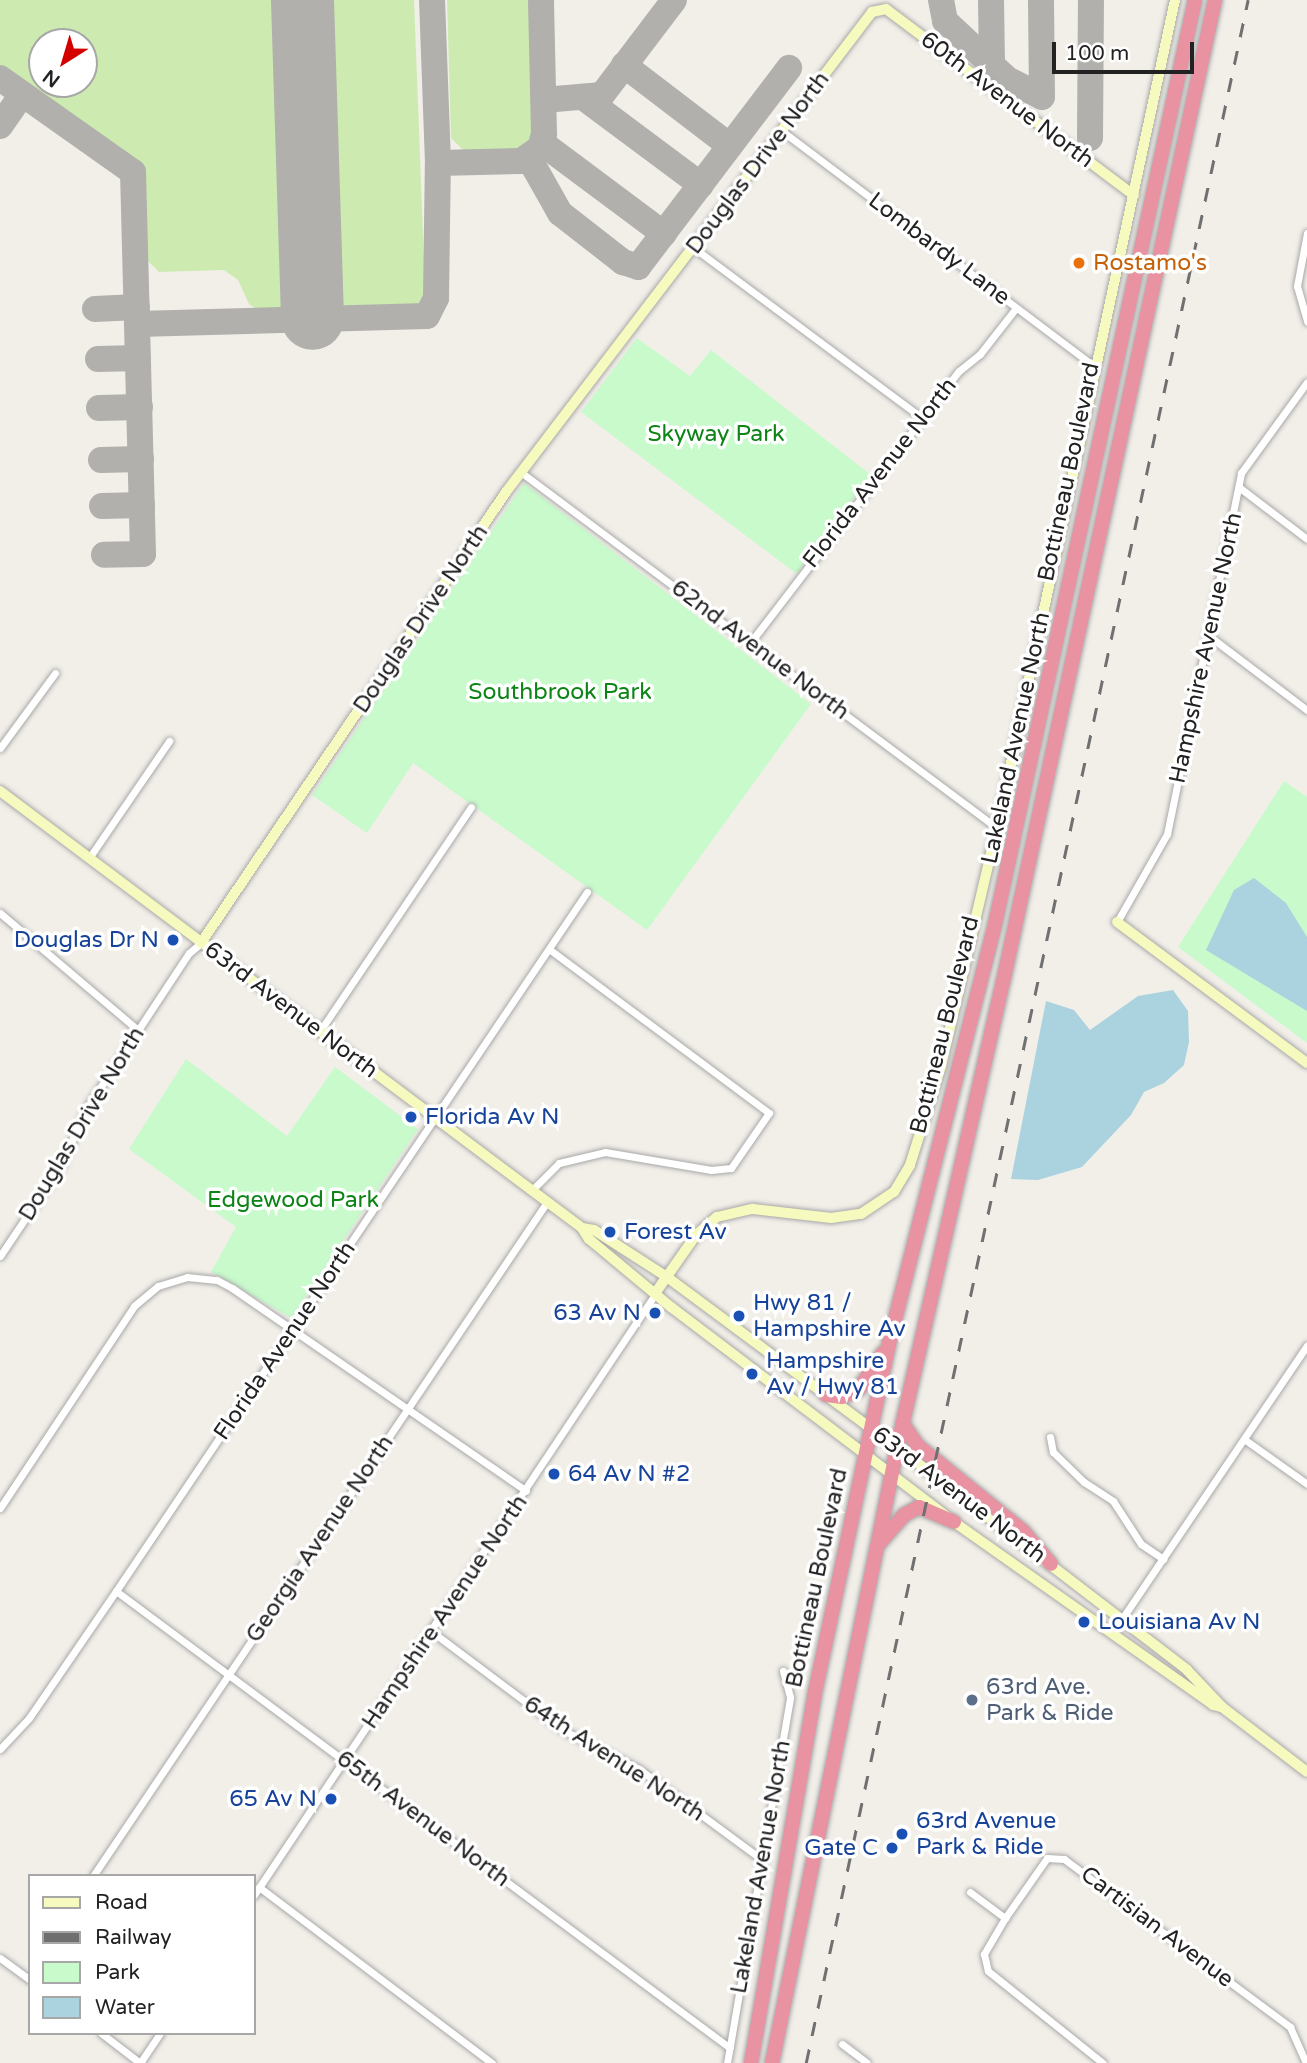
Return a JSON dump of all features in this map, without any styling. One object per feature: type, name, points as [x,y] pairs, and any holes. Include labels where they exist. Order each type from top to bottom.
[{"type":"highway","name":"Bottineau Boulevard","points":[[751,2063],[814,1697],[889,1343],[995,924],[1195,0]]},
{"type":"highway","name":"Bottineau Boulevard","points":[[772,2063],[897,1448],[1215,0]]},
{"type":"highway","points":[[826,1395],[842,1397],[859,1389],[889,1343]]},
{"type":"highway","points":[[903,1424],[918,1446],[1023,1531],[1051,1564]]},
{"type":"highway","points":[[878,1546],[904,1515],[919,1507],[954,1522]]},
{"type":"street","name":"Lakeland Avenue North","points":[[656,1293],[702,1229],[726,1213],[764,1208],[844,1218],[873,1209],[901,1182],[941,1066],[997,828],[1175,0]]},
{"type":"street","name":"60th Avenue North","points":[[879,8],[1134,195]]},
{"type":"street","name":"Douglas Drive North","points":[[0,1256],[61,1165],[86,1109],[189,953],[201,943],[522,473],[879,8]]},
{"type":"street","name":"Lombardy Lane","points":[[782,131],[1016,308],[1097,364]]},
{"type":"street","points":[[1307,233],[1297,286],[1307,322]]},
{"type":"street","points":[[694,248],[922,418]]},
{"type":"street","name":"Florida Avenue North","points":[[750,643],[922,418],[1016,308]]},
{"type":"street","name":"Hampshire Avenue North","points":[[1117,922],[1167,834],[1240,488],[1241,472],[1307,382]]},
{"type":"street","name":"62nd Avenue North","points":[[522,473],[997,828]]},
{"type":"street","points":[[1240,488],[1307,539]]},
{"type":"street","points":[[1209,636],[1307,710]]},
{"type":"street","points":[[0,748],[55,673]]},
{"type":"street","points":[[89,858],[169,741]]},
{"type":"street","name":"63rd Avenue North","points":[[0,791],[547,1202],[582,1227],[594,1230],[667,1277],[897,1448],[1051,1564],[1212,1691],[1222,1707]]},
{"type":"street","points":[[320,1031],[471,807]]},
{"type":"street","name":"Florida Avenue North","points":[[0,1749],[29,1718],[116,1591],[587,892]]},
{"type":"street","points":[[0,912],[138,1030]]},
{"type":"street","points":[[1117,922],[1307,1063]]},
{"type":"street","points":[[531,1190],[559,1163],[605,1152],[711,1170],[731,1168],[769,1113],[549,948]]},
{"type":"street","name":"Georgia Avenue North","points":[[94,1874],[547,1202]]},
{"type":"street","name":"63rd Avenue North","points":[[582,1227],[589,1239],[656,1293],[954,1522],[1222,1707],[1307,1772]]},
{"type":"street","points":[[0,1507],[134,1306],[158,1286],[187,1277],[217,1280],[526,1491]]},
{"type":"street","name":"Hampshire Avenue North","points":[[256,1892],[656,1293]]},
{"type":"street","points":[[1113,1632],[1307,1346]]},
{"type":"street","points":[[1050,1437],[1052,1451],[1084,1482],[1113,1501],[1141,1544],[1163,1559]]},
{"type":"street","points":[[1244,1439],[1307,1484]]},
{"type":"street","name":"65th Avenue North","points":[[116,1591],[730,2048]]},
{"type":"street","name":"64th Avenue North","points":[[431,1631],[563,1730],[639,1769],[764,1861]]},
{"type":"street","name":"Lakeland Avenue North","points":[[727,2063],[764,1861],[790,1698],[783,1671]]},
{"type":"street","name":"Cartisian Avenue","points":[[1005,1918],[1047,1858],[1064,1859],[1290,2027],[1306,2063]]},
{"type":"street","points":[[259,1887],[492,2063]]},
{"type":"street","points":[[971,1892],[1005,1918],[984,1954],[988,1971],[1103,2063]]},
{"type":"street","points":[[0,1958],[28,1975]]},
{"type":"street","points":[[104,2035],[140,2063],[159,2035]]},
{"type":"street","points":[[842,2044],[867,2063]]},
{"type":"green space","points":[[0,0],[283,0],[293,297],[284,311],[259,311],[249,304],[238,280],[224,270],[159,272],[147,260],[144,179],[127,158],[43,98],[98,98],[98,28],[28,28],[28,87],[0,67]]},
{"type":"green space","points":[[320,0],[414,0],[425,286],[422,301],[405,311],[345,309],[331,298]]},
{"type":"green space","points":[[447,0],[533,0],[537,135],[521,152],[464,151],[451,138]]},
{"type":"green space","name":"Skyway Park","points":[[637,338],[690,376],[711,350],[871,475],[797,574],[581,412]]},
{"type":"green space","name":"Southbrook Park","points":[[524,483],[811,704],[647,930],[413,763],[367,833],[312,795]]},
{"type":"green space","points":[[1284,781],[1307,797],[1307,1043],[1178,947]]},
{"type":"green space","name":"Edgewood Park","points":[[186,1059],[287,1136],[335,1067],[418,1129],[291,1318],[211,1272],[236,1227],[129,1149]]},
{"type":"water","points":[[1254,878],[1286,903],[1307,937],[1307,1011],[1206,950],[1234,890]]},
{"type":"water","points":[[1173,990],[1188,1011],[1189,1042],[1184,1065],[1164,1083],[1144,1092],[1131,1115],[1082,1167],[1038,1180],[1011,1179],[1046,1001],[1074,1010],[1090,1030],[1138,996]]},
{"type":"taxiway","points":[[138,324],[427,316],[436,298],[438,163],[432,0]]},
{"type":"taxiway","points":[[438,163],[521,161],[540,148],[544,134],[541,0]]},
{"type":"taxiway","points":[[544,100],[602,95],[674,0]]},
{"type":"taxiway","points":[[941,0],[945,21],[1007,79],[1042,97],[1041,0]]},
{"type":"taxiway","points":[[991,0],[992,66]]},
{"type":"taxiway","points":[[1090,138],[1091,0]]},
{"type":"taxiway","points":[[624,65],[730,146]]},
{"type":"taxiway","points":[[529,158],[560,213],[623,262],[638,267],[789,68]]},
{"type":"taxiway","points":[[0,78],[133,172],[143,554],[104,555]]},
{"type":"taxiway","points":[[0,126],[22,94]]},
{"type":"taxiway","points":[[587,100],[701,185]]},
{"type":"taxiway","points":[[542,143],[664,234]]},
{"type":"taxiway","points":[[95,309],[137,307]]},
{"type":"taxiway","points":[[98,359],[138,358]]},
{"type":"taxiway","points":[[99,408],[140,407]]},
{"type":"taxiway","points":[[101,460],[141,459]]},
{"type":"taxiway","points":[[102,506],[142,505]]},
{"type":"runway","points":[[302,0],[312,318]]},
{"type":"railway","points":[[806,2063],[1248,0]]},
{"type":"place","name":"Rostamo's","points":[[1079,263]]},
{"type":"place","name":"Douglas Dr N","points":[[173,940]]},
{"type":"place","name":"Florida Av N","points":[[411,1117]]},
{"type":"place","name":"Forest Av","points":[[610,1232]]},
{"type":"place","name":"63 Av N","points":[[655,1313]]},
{"type":"place","name":"Hwy 81 / Hampshire Av","points":[[739,1316]]},
{"type":"place","name":"Hampshire Av / Hwy 81","points":[[752,1374]]},
{"type":"place","name":"64 Av N #2","points":[[554,1474]]},
{"type":"place","name":"Louisiana Av N","points":[[1084,1622]]},
{"type":"place","name":"63rd Ave. Park & Ride","points":[[972,1700]]},
{"type":"place","name":"65 Av N","points":[[331,1799]]},
{"type":"place","name":"63rd Avenue Park & Ride","points":[[902,1834]]},
{"type":"place","name":"Gate C","points":[[892,1848]]}]
